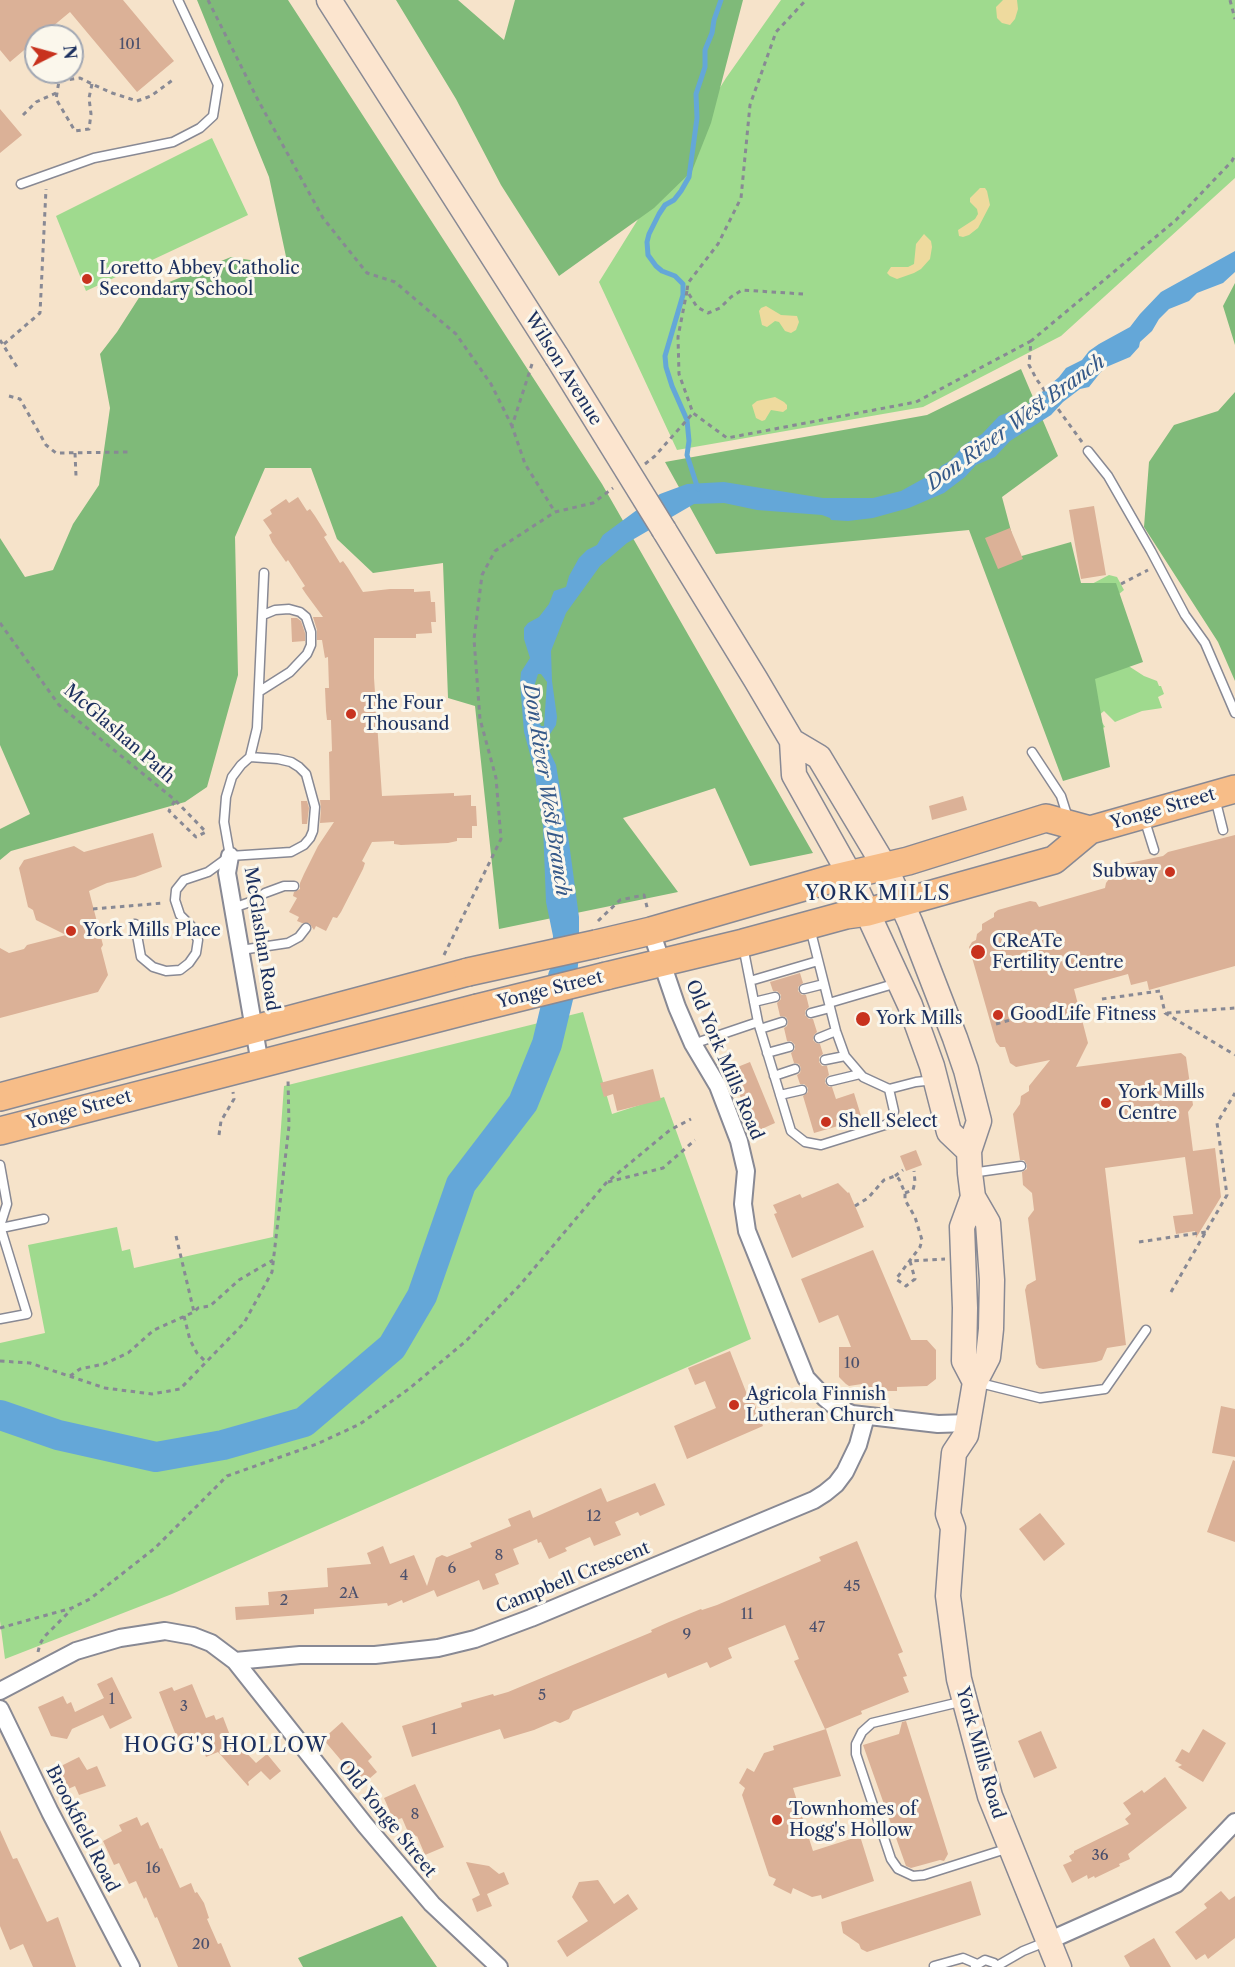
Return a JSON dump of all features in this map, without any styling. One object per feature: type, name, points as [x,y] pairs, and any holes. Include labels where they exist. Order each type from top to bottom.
[{"type":"main road","name":"Wilson Avenue","points":[[329,0],[557,357],[756,680],[792,741],[794,775],[868,912]]},
{"type":"main road","name":"Wilson Avenue","points":[[792,741],[819,757],[885,867],[902,903]]},
{"type":"main road","name":"Yonge Street","points":[[0,1097],[468,972],[596,933],[885,867],[1046,819],[1080,827],[1143,814],[1224,792]]},
{"type":"main road","name":"Yonge Street","points":[[0,1131],[263,1067],[477,1008],[663,963],[809,924],[902,903],[927,894],[1054,860],[1080,827]]},
{"type":"main road","points":[[902,903],[966,1070],[979,1121],[970,1162],[973,1197],[962,1227],[964,1360],[975,1382]]},
{"type":"main road","points":[[868,912],[910,1005],[935,1080],[949,1132],[970,1162]]},
{"type":"main road","name":"York Mills Road","points":[[975,1382],[967,1429],[954,1453],[948,1514],[953,1528],[948,1596],[959,1679],[990,1796],[1059,1967]]},
{"type":"street","name":"McGlashan Road","points":[[230,856],[227,873],[263,1067]]},
{"type":"street","name":"Old York Mills Road","points":[[650,922],[693,1044],[718,1086],[739,1141],[746,1171],[743,1204],[747,1231],[803,1372],[811,1384],[830,1403],[845,1411],[866,1416],[967,1429]]},
{"type":"street","name":"Campbell Crescent","points":[[235,1661],[300,1655],[375,1655],[438,1648],[475,1639],[531,1618],[814,1500],[825,1493],[845,1472],[860,1439],[866,1416]]},
{"type":"street","name":"Old Yonge Street","points":[[0,1691],[76,1651],[120,1638],[165,1631],[193,1636],[211,1643],[235,1661],[365,1825],[432,1904],[500,1967]]},
{"type":"street","name":"Brookfield Road","points":[[0,1709],[50,1812],[131,1967]]},
{"type":"street","points":[[1048,1941],[1176,1884],[1235,1822]]},
{"type":"lane","points":[[21,184],[94,158],[174,142],[200,128],[213,116],[218,85],[178,0]]},
{"type":"lane","points":[[1088,451],[1108,476],[1185,615],[1205,642],[1235,713]]},
{"type":"lane","points":[[230,856],[224,822],[226,797],[232,777],[250,757],[257,728],[264,573]]},
{"type":"lane","points":[[260,692],[290,672],[307,654],[311,645],[311,632],[306,617],[300,612],[289,609],[275,610],[263,615]]},
{"type":"lane","points":[[1032,752],[1080,827]]},
{"type":"lane","points":[[135,924],[141,957],[153,967],[166,971],[180,970],[196,953],[198,940],[191,926],[180,915],[174,900],[176,890],[184,880],[208,872],[230,856],[291,852],[304,845],[313,831],[315,807],[306,774],[291,762],[250,757]]},
{"type":"lane","points":[[1223,830],[1224,792]]},
{"type":"lane","points":[[1143,814],[1154,850]]},
{"type":"lane","points":[[233,908],[284,886],[294,886]]},
{"type":"lane","points":[[809,924],[829,1006],[845,1056],[863,1077],[890,1089],[935,1080]]},
{"type":"lane","points":[[241,950],[288,943],[299,937],[306,928]]},
{"type":"lane","points":[[742,943],[759,1025],[791,1131],[805,1142],[821,1145],[888,1124],[894,1111],[890,1089]]},
{"type":"lane","points":[[750,981],[818,961]]},
{"type":"lane","points":[[811,1013],[900,982]]},
{"type":"lane","points":[[804,989],[824,984]]},
{"type":"lane","points":[[754,1002],[775,996]]},
{"type":"lane","points":[[693,1044],[759,1025],[782,1022]]},
{"type":"lane","points":[[819,1038],[836,1031]]},
{"type":"lane","points":[[767,1053],[789,1047]]},
{"type":"lane","points":[[825,1060],[845,1056]]},
{"type":"lane","points":[[774,1076],[795,1069]]},
{"type":"lane","points":[[831,1082],[860,1074]]},
{"type":"lane","points":[[780,1095],[801,1090]]},
{"type":"lane","points":[[970,1162],[1021,1166]]},
{"type":"lane","points":[[0,1165],[7,1204],[0,1226],[27,1314],[0,1318]]},
{"type":"lane","points":[[0,1226],[6,1227],[44,1219]]},
{"type":"lane","points":[[975,1382],[1040,1398],[1105,1389],[1146,1330]]},
{"type":"lane","points":[[964,1701],[872,1723],[862,1732],[856,1744],[856,1754],[891,1859],[898,1869],[913,1876],[924,1875],[1010,1848]]},
{"type":"lane","points":[[934,1966],[963,1958],[975,1965],[985,1960],[998,1967],[1023,1951],[1048,1941]]},
{"type":"path","points":[[208,0],[258,100],[323,218],[367,273],[395,282],[456,334],[491,384],[512,426],[525,464],[555,512]]},
{"type":"path","points":[[806,0],[776,32],[750,105],[741,198],[718,244],[688,283],[678,337],[679,374],[693,413],[727,438],[916,402],[1031,341],[1176,220],[1232,161],[1235,155]]},
{"type":"path","points":[[1230,0],[1235,19]]},
{"type":"path","points":[[92,84],[88,98],[91,114],[89,129],[75,131],[56,99],[59,81],[80,78],[112,93],[137,101],[151,96],[174,79]]},
{"type":"path","points":[[23,115],[36,102],[57,93]]},
{"type":"path","points":[[4,344],[40,313],[46,175]]},
{"type":"path","points":[[687,291],[697,307],[708,313],[720,308],[742,290],[803,294]]},
{"type":"path","points":[[0,340],[17,367]]},
{"type":"path","points":[[1031,341],[1029,365],[1036,380],[1088,451]]},
{"type":"path","points":[[512,426],[532,364]]},
{"type":"path","points":[[9,396],[20,399],[46,445],[56,453],[129,452]]},
{"type":"path","points":[[637,470],[655,456],[693,413]]},
{"type":"path","points":[[75,453],[76,476]]},
{"type":"path","points":[[443,957],[501,839],[496,778],[480,719],[474,639],[482,575],[495,551],[555,512],[593,504],[619,483]]},
{"type":"path","points":[[1121,584],[1140,574]]},
{"type":"path","name":"McGlashan Path","points":[[0,623],[59,705],[176,800],[206,832],[195,837],[169,811],[176,800]]},
{"type":"path","points":[[596,933],[620,900],[644,895],[650,922]]},
{"type":"path","points":[[93,909],[167,903],[174,900]]},
{"type":"path","points":[[1102,999],[1160,991],[1165,1013],[1235,1055]]},
{"type":"path","points":[[996,1024],[1056,1007]]},
{"type":"path","points":[[1165,1013],[1235,1008]]},
{"type":"path","points":[[0,1361],[30,1364],[105,1388],[152,1394],[180,1389],[244,1323],[272,1272],[289,1126],[287,1074]]},
{"type":"path","points":[[1171,1292],[1227,1195],[1218,1123],[1235,1093]]},
{"type":"path","points":[[219,1135],[221,1121],[234,1099]]},
{"type":"path","points":[[0,1628],[72,1608],[90,1599],[155,1548],[227,1476],[317,1444],[360,1424],[410,1388],[466,1341],[520,1285],[606,1183],[670,1130],[691,1119]]},
{"type":"path","points":[[606,1183],[663,1168],[695,1140]]},
{"type":"path","points":[[855,1206],[868,1197],[884,1180],[903,1170]]},
{"type":"path","points":[[905,1193],[913,1190],[914,1172]]},
{"type":"path","points":[[895,1176],[899,1179],[905,1193],[905,1200],[915,1217],[921,1240],[920,1247],[897,1275],[896,1279],[906,1286],[915,1279],[910,1261]]},
{"type":"path","points":[[1139,1242],[1206,1232]]},
{"type":"path","points":[[176,1236],[194,1312]]},
{"type":"path","points":[[70,1376],[80,1369],[104,1364],[128,1353],[154,1330],[198,1308],[210,1306],[239,1280],[274,1259]]},
{"type":"path","points":[[910,1261],[947,1259]]},
{"type":"path","points":[[184,1316],[190,1340],[197,1353],[206,1362]]},
{"type":"path","points":[[38,1652],[44,1637],[72,1608]]},
{"type":"green space","points":[[197,0],[288,0],[602,484],[813,853],[750,866],[715,788],[623,818],[678,892],[499,929],[475,706],[448,698],[443,563],[373,573],[337,539],[311,468],[265,468],[235,537],[238,675],[207,787],[185,802],[11,851],[0,860],[0,829],[30,814],[0,745],[0,538],[25,577],[53,570],[73,524],[99,485],[110,408],[100,354],[142,293],[231,257],[288,266],[269,177]]},
{"type":"green space","points":[[396,0],[458,0],[504,40],[515,0],[743,0],[711,123],[692,171],[654,208],[559,276],[501,185],[456,99]]},
{"type":"green space","points":[[781,0],[1235,0],[1235,178],[1061,336],[923,407],[677,450],[599,282],[726,78]]},
{"type":"green space","points":[[212,138],[248,215],[86,291],[56,216]]},
{"type":"green space","points":[[1235,283],[1235,345],[1223,306]]},
{"type":"green space","points":[[1021,369],[1058,456],[1002,497],[1018,557],[1071,542],[1081,583],[1116,583],[1143,662],[1095,679],[1110,767],[1063,781],[969,530],[716,554],[665,462],[927,415]]},
{"type":"green space","points":[[1235,392],[1235,681],[1218,642],[1144,527],[1149,462],[1174,425],[1218,411]]},
{"type":"green space","points":[[1109,575],[1117,577],[1124,590],[1119,594],[1127,665],[1157,681],[1164,694],[1158,697],[1162,708],[1142,711],[1115,722],[1104,711],[1098,716],[1105,727],[1072,741],[1084,588]]},
{"type":"green space","points":[[583,1012],[612,1114],[664,1097],[751,1339],[172,1594],[5,1659],[0,1621],[0,1343],[45,1333],[28,1245],[117,1227],[122,1251],[130,1249],[134,1268],[273,1237],[284,1086]]},
{"type":"green space","points":[[402,1916],[437,1967],[303,1967],[298,1958]]},
{"type":"sand","points":[[1003,0],[1017,0],[1018,9],[1010,25],[1002,23],[997,18],[996,7]]},
{"type":"sand","points":[[980,188],[985,188],[987,191],[990,205],[978,228],[969,235],[959,236],[958,230],[975,219],[978,214],[970,198]]},
{"type":"sand","points":[[924,234],[931,241],[930,259],[914,273],[897,279],[890,276],[887,273],[891,267],[908,267],[914,264],[916,244]]},
{"type":"sand","points":[[766,306],[781,315],[797,316],[799,322],[796,330],[791,333],[785,331],[779,322],[775,321],[767,327],[762,325],[759,311]]},
{"type":"sand","points":[[775,397],[787,405],[787,409],[783,412],[771,410],[762,421],[756,418],[752,405],[757,401]]},
{"type":"water","points":[[1235,251],[1235,272],[1223,283],[1197,293],[1189,301],[1169,309],[1130,357],[1104,368],[1089,387],[1080,389],[1051,415],[1010,441],[995,457],[976,465],[944,493],[909,508],[873,518],[848,521],[831,520],[822,515],[757,510],[724,503],[694,504],[627,543],[600,566],[566,613],[551,651],[557,717],[556,725],[550,734],[549,750],[556,765],[579,917],[577,979],[554,1016],[550,982],[553,936],[546,902],[543,826],[534,769],[524,732],[520,683],[521,672],[530,658],[524,639],[524,628],[539,617],[549,604],[554,591],[566,587],[579,558],[587,550],[597,545],[603,535],[641,507],[660,494],[687,484],[724,482],[823,498],[873,498],[901,491],[937,471],[950,461],[964,445],[982,434],[999,416],[1027,405],[1066,368],[1082,360],[1099,344],[1130,327],[1161,292]],"holes":[[[538,674],[541,674],[547,682],[544,726],[541,726],[539,721],[534,687]]]},
{"type":"building","points":[[0,0],[123,0],[174,61],[137,92],[84,29],[84,24],[80,24],[70,12],[56,24],[24,24],[24,50],[10,62],[0,50]]},
{"type":"building","points":[[0,109],[22,135],[0,153]]},
{"type":"building","name":"The Four Thousand","points":[[298,497],[307,511],[310,509],[315,516],[327,535],[324,537],[340,563],[343,561],[363,592],[390,589],[430,591],[431,602],[435,602],[436,622],[431,622],[432,633],[416,634],[416,638],[374,638],[374,678],[382,796],[454,793],[454,796],[471,795],[471,806],[476,806],[477,826],[472,826],[472,838],[457,838],[457,841],[448,843],[401,845],[394,844],[394,841],[372,842],[362,861],[365,863],[363,869],[341,912],[337,918],[333,917],[326,931],[316,926],[314,930],[309,923],[297,921],[299,917],[289,912],[297,898],[293,896],[294,892],[300,889],[300,883],[318,846],[334,822],[320,823],[320,800],[330,800],[329,752],[332,751],[331,720],[327,720],[325,688],[329,688],[328,657],[325,658],[322,640],[317,640],[313,617],[323,617],[302,588],[305,586],[288,560],[286,562],[272,542],[269,535],[272,533],[263,520],[272,514],[270,510],[286,499],[289,503]]},
{"type":"building","points":[[1094,506],[1106,575],[1081,579],[1069,510]]},
{"type":"building","points":[[1010,528],[1023,559],[998,569],[985,538]]},
{"type":"building","points":[[291,618],[301,621],[305,641],[292,642]]},
{"type":"building","points":[[963,796],[967,810],[932,820],[929,806]]},
{"type":"building","points":[[301,801],[307,801],[309,808],[307,824],[302,824]]},
{"type":"building","name":"York Mills Place","points":[[153,833],[162,867],[135,877],[107,883],[89,891],[108,975],[98,992],[0,1018],[0,948],[9,953],[24,949],[27,945],[66,935],[36,920],[33,910],[28,907],[19,868],[24,860],[74,846],[84,852]]},
{"type":"building","name":"York Mills Centre","points":[[1235,835],[1235,966],[1149,990],[1147,981],[1131,985],[1128,974],[1074,989],[1088,1043],[1076,1067],[1181,1053],[1186,1057],[1193,1105],[1188,1112],[1193,1151],[1215,1148],[1221,1197],[1196,1238],[1195,1231],[1176,1234],[1173,1216],[1193,1214],[1185,1157],[1105,1168],[1126,1345],[1107,1348],[1102,1360],[1096,1362],[1039,1368],[1036,1364],[1025,1290],[1027,1285],[1036,1280],[1028,1218],[1034,1210],[1032,1193],[1023,1185],[1022,1172],[1027,1169],[1027,1165],[1024,1160],[1020,1160],[1013,1114],[1020,1104],[1021,1096],[1029,1091],[1029,1086],[1050,1060],[1016,1067],[1010,1063],[1005,1047],[1000,1047],[996,1042],[969,947],[982,930],[982,924],[994,917],[994,913],[998,910],[1030,901],[1036,902],[1039,907],[1105,888],[1109,879],[1127,875],[1124,864],[1163,856],[1168,852]]},
{"type":"building","points":[[800,973],[803,983],[798,987],[798,991],[806,995],[809,1007],[805,1015],[813,1019],[817,1032],[813,1040],[820,1044],[823,1054],[819,1057],[819,1062],[822,1066],[827,1066],[829,1075],[825,1083],[832,1087],[836,1099],[854,1093],[862,1119],[814,1133],[803,1096],[808,1092],[808,1088],[800,1084],[797,1075],[801,1068],[799,1064],[794,1063],[791,1053],[795,1045],[787,1041],[784,1028],[788,1021],[786,1017],[780,1016],[777,1003],[781,995],[773,991],[770,982]]},
{"type":"building","points":[[750,1062],[775,1123],[755,1132],[738,1091],[743,1089],[735,1068]]},
{"type":"building","points":[[653,1069],[661,1100],[617,1111],[613,1094],[604,1097],[600,1083]]},
{"type":"building","points":[[916,1150],[922,1165],[906,1171],[900,1156]]},
{"type":"building","points":[[838,1183],[849,1192],[864,1227],[792,1258],[774,1214],[777,1213],[773,1205],[800,1194],[802,1198]]},
{"type":"building","points":[[873,1250],[911,1340],[927,1340],[936,1350],[936,1379],[927,1386],[897,1387],[897,1391],[878,1391],[878,1388],[862,1388],[862,1384],[849,1386],[839,1377],[839,1347],[851,1347],[838,1315],[819,1323],[801,1279]]},
{"type":"building","name":"Agricola Finnish Lutheran Church","points":[[730,1351],[750,1402],[753,1400],[763,1426],[687,1459],[674,1426],[716,1408],[705,1381],[695,1385],[688,1368]]},
{"type":"building","points":[[1221,1406],[1235,1409],[1235,1457],[1212,1453]]},
{"type":"building","points":[[1233,1460],[1235,1461],[1235,1542],[1207,1532]]},
{"type":"building","points":[[655,1483],[665,1505],[640,1516],[638,1512],[615,1522],[621,1535],[594,1546],[590,1537],[565,1548],[567,1551],[549,1559],[541,1542],[538,1543],[537,1539],[513,1549],[519,1564],[495,1574],[499,1584],[483,1590],[479,1580],[437,1597],[434,1590],[403,1603],[402,1600],[388,1606],[387,1603],[314,1609],[314,1614],[236,1620],[235,1607],[269,1605],[268,1592],[328,1587],[327,1568],[371,1564],[367,1553],[383,1546],[390,1564],[414,1555],[427,1586],[436,1558],[442,1555],[447,1557],[472,1547],[470,1543],[511,1526],[508,1519],[530,1510],[533,1518],[601,1488],[607,1502]]},
{"type":"building","points":[[1040,1513],[1065,1544],[1044,1561],[1019,1529]]},
{"type":"building","points":[[857,1541],[903,1652],[898,1654],[907,1676],[903,1677],[909,1692],[861,1711],[862,1714],[825,1729],[794,1661],[799,1659],[785,1625],[728,1648],[732,1658],[710,1668],[707,1662],[668,1678],[666,1673],[573,1711],[569,1719],[560,1723],[555,1721],[504,1739],[500,1729],[412,1757],[402,1726],[462,1707],[461,1703],[508,1692],[652,1632],[651,1630],[669,1622],[717,1605],[821,1561],[819,1557]]},
{"type":"building","points":[[112,1677],[132,1718],[110,1729],[103,1715],[72,1729],[67,1739],[51,1736],[38,1707],[63,1696],[67,1704],[71,1702],[75,1712],[104,1698],[97,1684]]},
{"type":"building","points":[[192,1684],[206,1718],[214,1715],[216,1720],[223,1717],[236,1751],[241,1747],[256,1763],[267,1754],[281,1771],[270,1780],[261,1771],[248,1782],[248,1786],[218,1752],[206,1757],[198,1735],[179,1743],[159,1692],[172,1687],[174,1691]]},
{"type":"building","name":"Townhomes of Hogg's Hollow","points":[[906,1721],[948,1854],[944,1861],[940,1860],[911,1868],[906,1866],[863,1745],[899,1734],[902,1722]]},
{"type":"building","points":[[342,1722],[372,1757],[368,1761],[377,1772],[362,1785],[323,1739]]},
{"type":"building","name":"Townhomes of Hogg's Hollow","points":[[826,1729],[841,1776],[793,1788],[813,1851],[860,1836],[874,1881],[822,1899],[821,1895],[812,1897],[793,1888],[791,1894],[773,1885],[776,1879],[769,1876],[742,1795],[745,1788],[739,1783],[747,1768],[754,1772],[764,1753],[774,1750],[773,1746]]},
{"type":"building","points":[[1203,1729],[1226,1743],[1203,1782],[1178,1767],[1182,1765],[1175,1761],[1182,1749],[1189,1753]]},
{"type":"building","points":[[1041,1731],[1057,1768],[1034,1778],[1018,1741]]},
{"type":"building","points":[[79,1757],[87,1770],[97,1766],[106,1786],[79,1795],[75,1786],[68,1789],[59,1767]]},
{"type":"building","points":[[1165,1777],[1187,1808],[1128,1854],[1130,1859],[1119,1864],[1120,1866],[1095,1878],[1094,1876],[1088,1879],[1087,1875],[1072,1883],[1063,1865],[1072,1861],[1069,1856],[1074,1851],[1129,1824],[1125,1819],[1131,1814],[1123,1803],[1142,1790],[1144,1793]]},
{"type":"building","points":[[415,1784],[444,1847],[425,1855],[417,1836],[411,1839],[402,1818],[394,1821],[384,1798]]},
{"type":"building","points":[[137,1817],[141,1826],[148,1822],[180,1888],[191,1883],[195,1893],[197,1892],[204,1903],[209,1918],[207,1919],[231,1967],[178,1967],[157,1917],[155,1918],[136,1881],[129,1884],[119,1863],[114,1865],[103,1841],[122,1831],[119,1825]]},
{"type":"building","points":[[0,1830],[13,1859],[17,1858],[47,1922],[58,1917],[76,1967],[33,1967],[23,1944],[10,1950],[0,1926]]},
{"type":"building","points":[[466,1862],[489,1866],[499,1874],[504,1872],[509,1884],[487,1894],[492,1906],[477,1912],[472,1899],[480,1895]]},
{"type":"building","points":[[598,1880],[614,1904],[628,1894],[638,1909],[567,1957],[557,1941],[588,1921],[572,1897],[579,1882]]},
{"type":"building","points":[[971,1881],[981,1915],[867,1952],[843,1933],[841,1922]]},
{"type":"building","points":[[1221,1891],[1229,1900],[1235,1896],[1235,1938],[1208,1959],[1205,1954],[1196,1960],[1175,1932],[1207,1908],[1204,1904]]},
{"type":"building","points":[[1154,1938],[1171,1967],[1130,1967],[1124,1956]]},
{"type":"waterway","points":[[698,489],[687,455],[689,441],[687,420],[672,386],[665,356],[683,295],[683,284],[675,276],[656,266],[648,255],[647,242],[659,214],[665,205],[674,200],[689,177],[697,118],[696,94],[705,67],[705,50],[721,0]]},
{"type":"waterway","name":"Don River West Branch","points":[[0,1415],[58,1435],[156,1457],[223,1445],[304,1422],[392,1347],[422,1296],[461,1184],[523,1103],[547,1044],[563,977]]},
{"type":"place","name":"Loretto Abbey Catholic Secondary School","points":[[87,279]]},
{"type":"place","name":"The Four Thousand","points":[[351,714]]},
{"type":"place","name":"Subway","points":[[1170,872]]},
{"type":"place","name":"York Mills Place","points":[[71,931]]},
{"type":"place","name":"CReATe Fertility Centre","points":[[978,952]]},
{"type":"place","name":"GoodLife Fitness","points":[[998,1015]]},
{"type":"place","name":"York Mills","points":[[863,1019]]},
{"type":"place","name":"York Mills Centre","points":[[1106,1103]]},
{"type":"place","name":"Shell Select","points":[[826,1122]]},
{"type":"place","name":"Agricola Finnish Lutheran Church","points":[[734,1405]]},
{"type":"place","name":"Townhomes of Hogg's Hollow","points":[[777,1820]]},
{"type":"district","name":"YORK MILLS","points":[[878,894]]},
{"type":"district","name":"HOGG'S HOLLOW","points":[[226,1746]]}]
